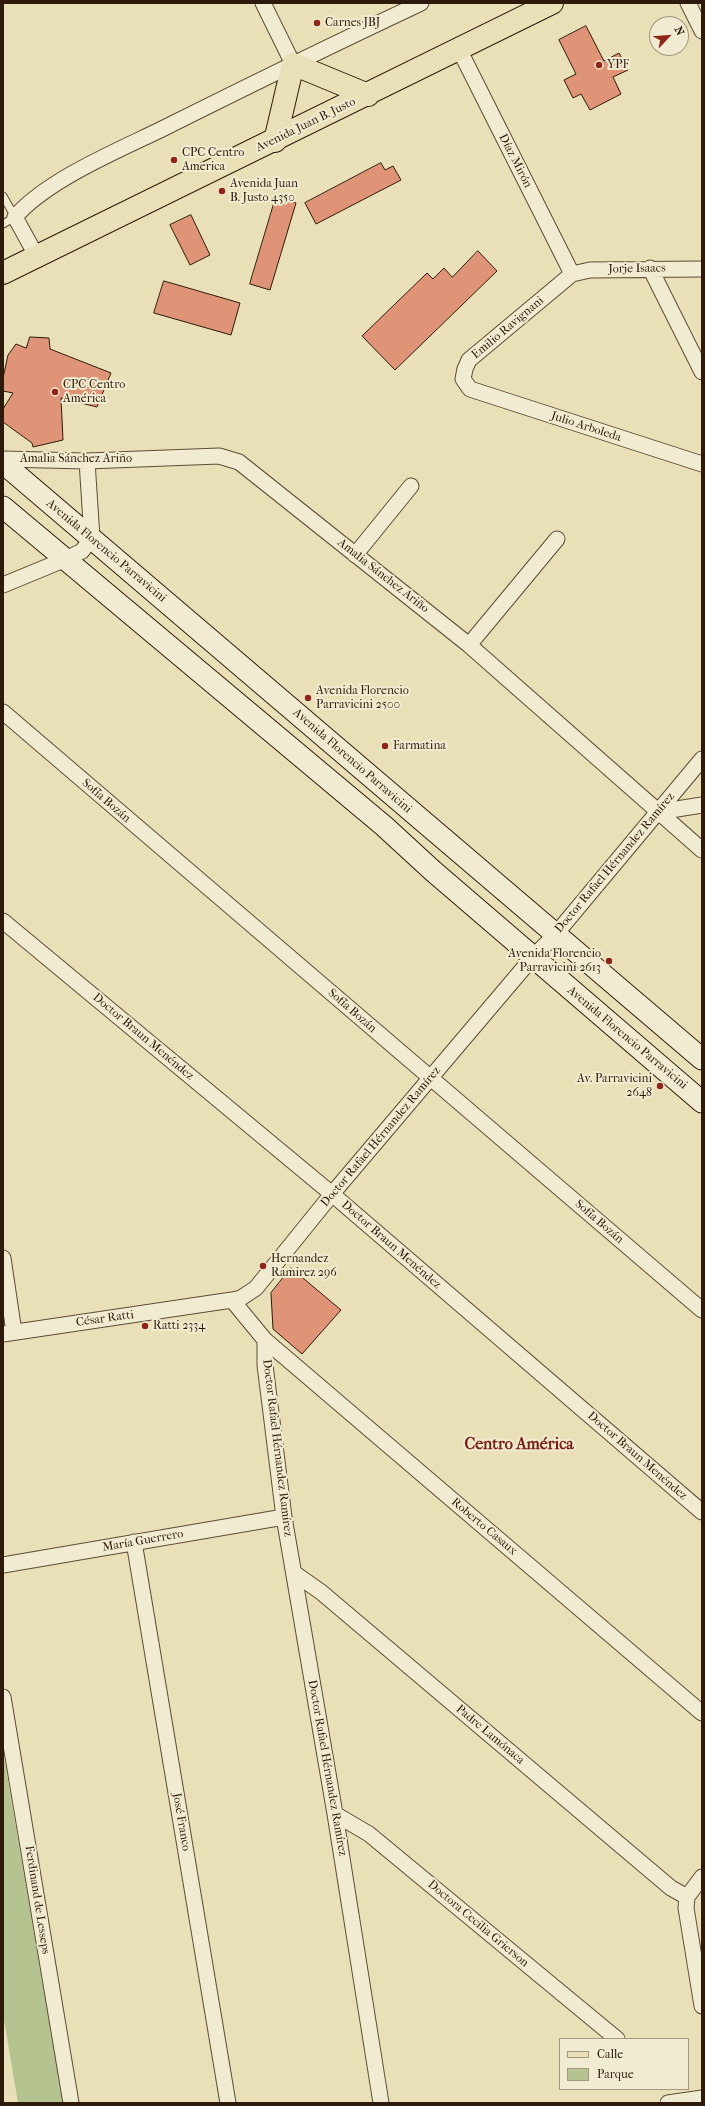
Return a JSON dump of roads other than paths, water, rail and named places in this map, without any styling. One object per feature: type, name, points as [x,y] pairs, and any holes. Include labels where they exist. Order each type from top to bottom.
[{"type":"main road","name":"Avenida Juan B. Justo","points":[[3,273],[368,95],[552,3]]},
{"type":"main road","points":[[274,141],[293,64],[368,95]]},
{"type":"main road","name":"Avenida Florencio Parravicini","points":[[3,463],[702,1059]]},
{"type":"main road","name":"Avenida Florencio Parravicini","points":[[3,507],[384,826],[433,871],[702,1102]]},
{"type":"street","points":[[263,3],[293,64]]},
{"type":"street","points":[[37,257],[9,221],[28,203],[85,167],[293,64],[421,3]]},
{"type":"street","points":[[688,3],[702,31]]},
{"type":"street","name":"Díaz Mirón","points":[[459,49],[572,274]]},
{"type":"street","points":[[650,268],[702,372]]},
{"type":"street","name":"Jorje Isaacs","points":[[572,274],[590,270],[650,268],[702,269]]},
{"type":"street","name":"Emilio Ravignani","points":[[470,389],[463,379],[464,369],[469,360],[572,274]]},
{"type":"street","name":"Julio Arboleda","points":[[470,389],[702,464]]},
{"type":"street","name":"Amalia Sánchez Ariño","points":[[3,459],[87,461],[220,456],[228,457],[239,462],[469,645],[702,850]]},
{"type":"street","points":[[3,585],[82,551],[92,538],[87,461]]},
{"type":"street","points":[[355,555],[411,486]]},
{"type":"street","points":[[469,645],[558,539]]},
{"type":"street","name":"Sofía Bozán","points":[[3,712],[702,1310]]},
{"type":"street","name":"Doctor Rafael Hérnandez Ramírez","points":[[232,1300],[241,1298],[256,1288],[332,1194],[533,957],[555,935],[702,760]]},
{"type":"street","points":[[658,812],[702,805]]},
{"type":"street","name":"Doctor Braun Menéndez","points":[[3,921],[332,1194],[702,1512]]},
{"type":"street","points":[[3,1258],[8,1333]]},
{"type":"street","points":[[232,1300],[265,1340]]},
{"type":"street","name":"César Ratti","points":[[8,1333],[232,1300]]},
{"type":"street","name":"Doctor Rafael Hérnandez Ramírez","points":[[265,1340],[265,1365],[284,1517],[335,1814],[381,2103]]},
{"type":"street","name":"Roberto Casaux","points":[[265,1340],[702,1713]]},
{"type":"street","name":"María Guerrero","points":[[3,1565],[284,1517]]},
{"type":"street","name":"José Franco","points":[[134,1542],[228,2103]]},
{"type":"street","name":"Padre Lamónaca","points":[[294,1573],[321,1592],[671,1888],[687,1897]]},
{"type":"street","name":"Ferdinand de Lesseps","points":[[3,1697],[71,2103]]},
{"type":"street","name":"Doctora Cecilia Grierson","points":[[335,1814],[369,1834],[616,2038]]},
{"type":"street","points":[[702,1877],[687,1897],[686,1908],[702,2006]]},
{"type":"street","points":[[680,2090],[696,2098]]},
{"type":"street","points":[[668,2103],[696,2098]]},
{"type":"lane","points":[[3,196],[9,221]]},
{"type":"place","name":"Carnes JBJ","points":[[317,23]]},
{"type":"place","name":"YPF","points":[[599,65]]},
{"type":"place","name":"CPC Centro America","points":[[174,160]]},
{"type":"place","name":"Avenida Juan B. Justo 4350","points":[[222,191]]},
{"type":"place","name":"CPC Centro América","points":[[55,392]]},
{"type":"place","name":"Avenida Florencio Parravicini 2500","points":[[308,698]]},
{"type":"place","name":"Farmatina","points":[[385,746]]},
{"type":"place","name":"Avenida Florencio Parravicini 2613","points":[[609,961]]},
{"type":"place","name":"Av. Parravicini 2648","points":[[660,1086]]},
{"type":"place","name":"Hernandez Ramirez 296","points":[[263,1266]]},
{"type":"place","name":"Ratti 2334","points":[[145,1326]]},
{"type":"district","name":"Centro América","points":[[519,1445]]}]
